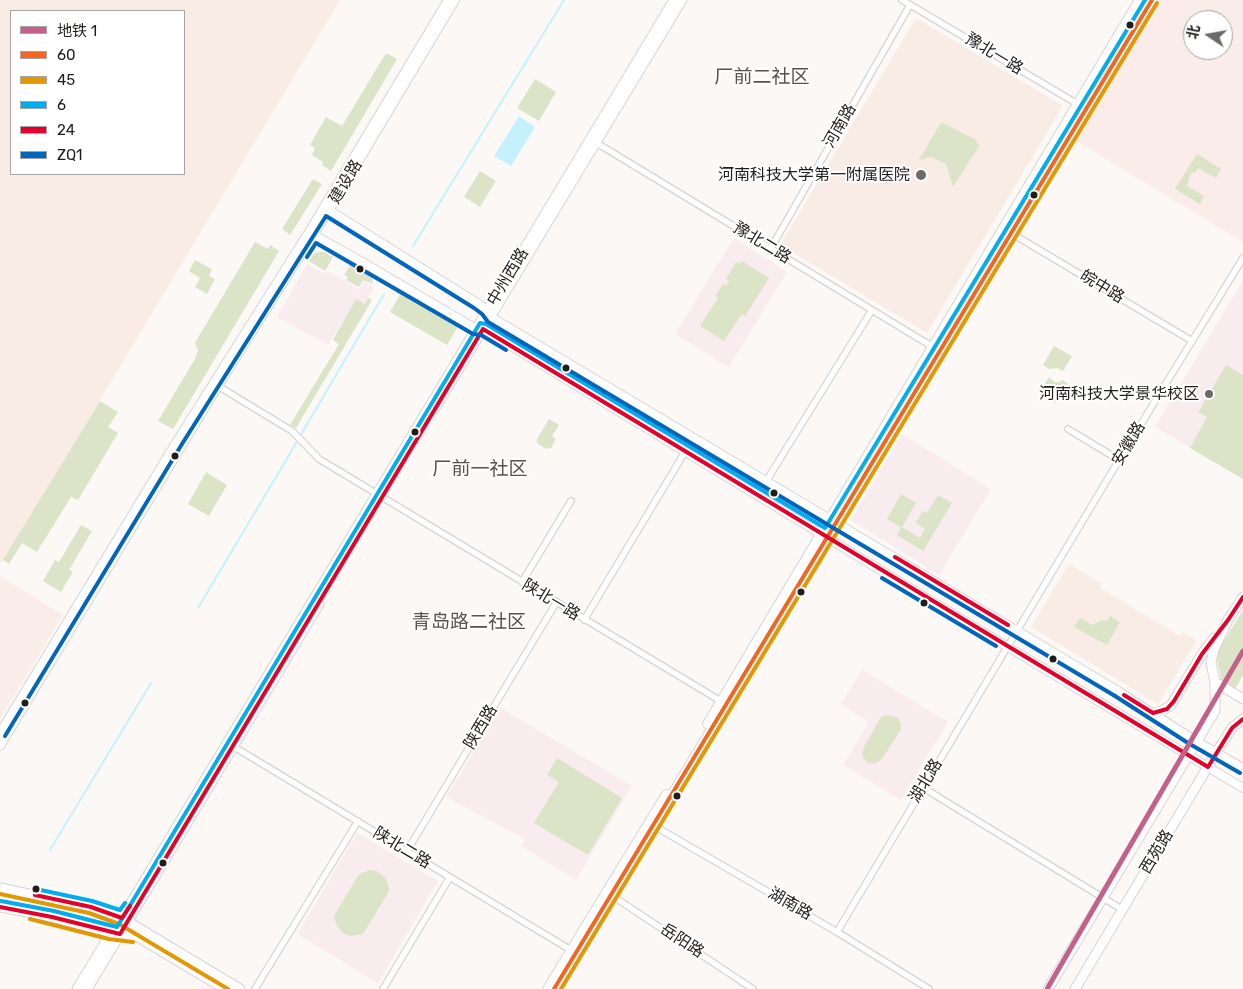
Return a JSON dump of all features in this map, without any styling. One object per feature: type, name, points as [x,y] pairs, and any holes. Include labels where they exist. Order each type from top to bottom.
[{"type":"main road","name":"建设路","points":[[0,746],[311,233],[448,0]]},
{"type":"main road","name":"建设路","points":[[326,208],[455,0]]},
{"type":"main road","name":"中州西路","points":[[594,141],[674,0]]},
{"type":"main road","name":"中州西路","points":[[77,989],[125,920],[479,329],[682,0]]},
{"type":"main road","points":[[554,989],[574,952],[1139,0]]},
{"type":"main road","points":[[832,520],[1011,233],[1152,0]]},
{"type":"main road","points":[[326,208],[489,313],[1243,768]]},
{"type":"main road","name":"建设路","points":[[0,733],[172,449],[311,233]]},
{"type":"main road","points":[[311,233],[479,329],[1243,788]]},
{"type":"main road","name":"西苑路","points":[[1048,989],[1215,711],[1215,682],[1211,663],[1214,649],[1228,620],[1243,597]]},
{"type":"main road","points":[[1153,713],[1162,711],[1171,705],[1202,654],[1228,620]]},
{"type":"main road","points":[[1215,682],[1243,699]]},
{"type":"main road","name":"西苑路","points":[[1075,989],[1216,753],[1232,728],[1243,719]]},
{"type":"main road","points":[[547,989],[611,895],[651,824]]},
{"type":"main road","points":[[0,888],[91,907],[125,920],[240,989]]},
{"type":"main road","points":[[0,907],[138,937],[225,989]]},
{"type":"main road","name":"中州西路","points":[[87,989],[116,933]]},
{"type":"street","name":"豫北一路","points":[[902,0],[1086,109]]},
{"type":"street","name":"河南路","points":[[771,248],[910,4]]},
{"type":"street","name":"豫北二路","points":[[594,141],[933,347]]},
{"type":"street","name":"皖中路","points":[[1011,233],[1192,341]]},
{"type":"street","name":"安徽路","points":[[1017,631],[1243,258]]},
{"type":"street","points":[[766,480],[872,310]]},
{"type":"street","name":"陕北一路","points":[[218,386],[292,431],[319,459],[723,703]]},
{"type":"street","points":[[1068,429],[1119,460]]},
{"type":"street","points":[[584,620],[685,452]]},
{"type":"street","points":[[522,582],[571,501]]},
{"type":"street","name":"陕西路","points":[[407,851],[556,603]]},
{"type":"street","name":"湖北路","points":[[836,932],[1017,631]]},
{"type":"street","name":"陕北二路","points":[[231,744],[574,952]]},
{"type":"street","points":[[922,787],[1123,910]]},
{"type":"street","points":[[255,989],[358,821]]},
{"type":"street","name":"湖南路","points":[[651,824],[836,932],[929,989]]},
{"type":"street","points":[[383,989],[450,877]]},
{"type":"street","name":"岳阳路","points":[[611,895],[753,989]]},
{"type":"shaded area","points":[[0,0],[340,0],[2,563],[0,562]]},
{"type":"shaded area","points":[[1161,0],[1243,0],[1243,242],[1076,141]]},
{"type":"shaded area","name":"河南科技大学第一附属医院","points":[[916,18],[1063,106],[927,333],[780,245]]},
{"type":"shaded area","points":[[734,238],[787,272],[729,367],[675,334]]},
{"type":"shaded area","points":[[307,264],[325,274],[327,271],[359,289],[364,281],[374,287],[365,304],[356,300],[328,345],[277,317]]},
{"type":"shaded area","name":"河南科技大学景华校区","points":[[1243,280],[1243,479],[1155,427]]},
{"type":"shaded area","points":[[902,434],[991,489],[939,575],[851,520]]},
{"type":"shaded area","points":[[1069,564],[1102,584],[1100,588],[1180,636],[1183,632],[1197,640],[1158,704],[1031,627]]},
{"type":"shaded area","points":[[0,576],[63,615],[0,719]]},
{"type":"shaded area","points":[[862,670],[948,722],[901,800],[843,765],[869,722],[841,704]]},
{"type":"shaded area","points":[[501,708],[632,786],[576,880],[521,846],[525,839],[446,797]]},
{"type":"shaded area","points":[[357,833],[438,881],[378,983],[297,934]]},
{"type":"green space","points":[[386,53],[397,59],[331,171],[322,165],[323,162],[312,155],[315,148],[310,145],[326,117],[342,126]]},
{"type":"green space","points":[[535,79],[556,92],[539,121],[517,108]]},
{"type":"green space","points":[[943,123],[976,140],[979,146],[953,187],[946,164],[931,157],[919,160],[940,124]]},
{"type":"green space","points":[[1197,154],[1221,169],[1216,178],[1198,168],[1195,172],[1191,173],[1187,186],[1204,196],[1200,204],[1175,189]]},
{"type":"green space","points":[[480,171],[496,181],[480,207],[464,197]]},
{"type":"green space","points":[[313,179],[322,184],[290,235],[282,229]]},
{"type":"green space","points":[[255,242],[268,249],[270,245],[279,251],[173,429],[158,421],[195,359],[198,350],[195,343]]},
{"type":"green space","points":[[318,252],[324,252],[333,257],[325,271],[309,261]]},
{"type":"green space","points":[[195,260],[212,269],[209,276],[215,279],[207,294],[195,287],[200,278],[189,271]]},
{"type":"green space","points":[[353,261],[371,273],[373,284],[363,280],[359,287],[346,280],[348,277],[344,275]]},
{"type":"green space","points":[[742,261],[769,278],[745,316],[742,314],[724,341],[700,326],[718,298],[715,296],[723,284],[726,285],[729,281],[726,279],[736,262],[739,264]]},
{"type":"green space","points":[[401,293],[458,326],[447,345],[390,312]]},
{"type":"green space","points":[[368,298],[372,300],[296,428],[290,425],[339,344],[333,340],[356,299],[365,304]]},
{"type":"green space","points":[[1054,346],[1072,356],[1063,371],[1057,368],[1049,369],[1043,365]]},
{"type":"green space","points":[[1226,365],[1243,375],[1243,479],[1190,448],[1207,417],[1198,412]]},
{"type":"green space","points":[[1049,377],[1055,382],[1062,380],[1068,384],[1056,403],[1040,393]]},
{"type":"green space","points":[[100,401],[118,412],[108,427],[118,433],[78,500],[71,497],[37,552],[22,543],[9,564],[3,560]]},
{"type":"green space","points":[[549,419],[559,425],[552,436],[556,439],[551,448],[546,449],[537,443],[537,439]]},
{"type":"green space","points":[[206,472],[227,485],[209,516],[188,504]]},
{"type":"green space","points":[[901,494],[916,503],[902,527],[920,538],[925,529],[916,523],[923,511],[927,513],[938,495],[952,503],[923,551],[897,535],[901,527],[887,519]]},
{"type":"green space","points":[[81,525],[92,531],[69,570],[73,572],[61,592],[43,581],[55,560],[59,562]]},
{"type":"green space","points":[[1243,610],[1243,675],[1234,691],[1222,685],[1216,654]]},
{"type":"green space","points":[[1110,616],[1120,622],[1107,645],[1074,627],[1080,618],[1093,625],[1101,620],[1107,621]]},
{"type":"green space","points":[[887,715],[898,718],[901,729],[882,759],[874,764],[867,763],[862,755],[864,747],[881,717]]},
{"type":"green space","points":[[557,758],[622,798],[588,855],[534,823],[559,782],[547,775]]},
{"type":"green space","points":[[370,870],[376,871],[385,877],[389,888],[388,893],[363,934],[351,936],[344,934],[337,926],[334,916],[359,874]]},
{"type":"water","points":[[519,116],[535,127],[511,166],[494,156]]},
{"type":"waterway","points":[[413,246],[564,0]]},
{"type":"waterway","points":[[300,436],[384,294]]},
{"type":"waterway","points":[[198,608],[298,440]]},
{"type":"waterway","points":[[50,850],[151,683]]},
{"type":"metro line","name":"1","points":[[1047,989],[1243,651]]},
{"type":"transit line","name":"6","points":[[1,901],[54,911],[117,927],[480,323],[486,324],[825,528],[1145,0]]},
{"type":"transit line","name":"60","points":[[554,989],[1152,0]]},
{"type":"transit line","name":"45","points":[[561,989],[1157,3]]},
{"type":"transit line","name":"ZQ1","points":[[5,736],[182,444],[326,216],[474,308],[488,322],[1115,696],[1188,743],[1240,773]]},
{"type":"transit line","name":"ZQ1","points":[[307,257],[316,243],[473,334],[481,335],[506,350]]},
{"type":"transit line","name":"24","points":[[0,907],[52,917],[120,934],[483,329],[1208,767],[1232,728],[1243,719]]},
{"type":"transit line","name":"24","points":[[895,557],[1008,625]]},
{"type":"transit line","name":"ZQ1","points":[[882,578],[996,646]]},
{"type":"transit line","name":"24","points":[[1124,695],[1153,713],[1167,709],[1174,701],[1202,654],[1243,597]]},
{"type":"transit line","name":"6","points":[[36,889],[92,901],[120,910],[125,903]]},
{"type":"transit line","name":"45","points":[[0,894],[89,913],[119,924],[228,989]]},
{"type":"transit line","name":"24","points":[[35,895],[91,907],[122,918],[130,906]]},
{"type":"transit line","name":"45","points":[[30,919],[109,939],[133,942]]},
{"type":"place","name":"河南科技大学第一附属医院","points":[[921,175]]},
{"type":"place","name":"河南科技大学景华校区","points":[[1209,394]]},
{"type":"district","name":"厂前二社区","points":[[762,78]]},
{"type":"district","name":"厂前一社区","points":[[480,470]]},
{"type":"district","name":"青岛路二社区","points":[[469,623]]}]
